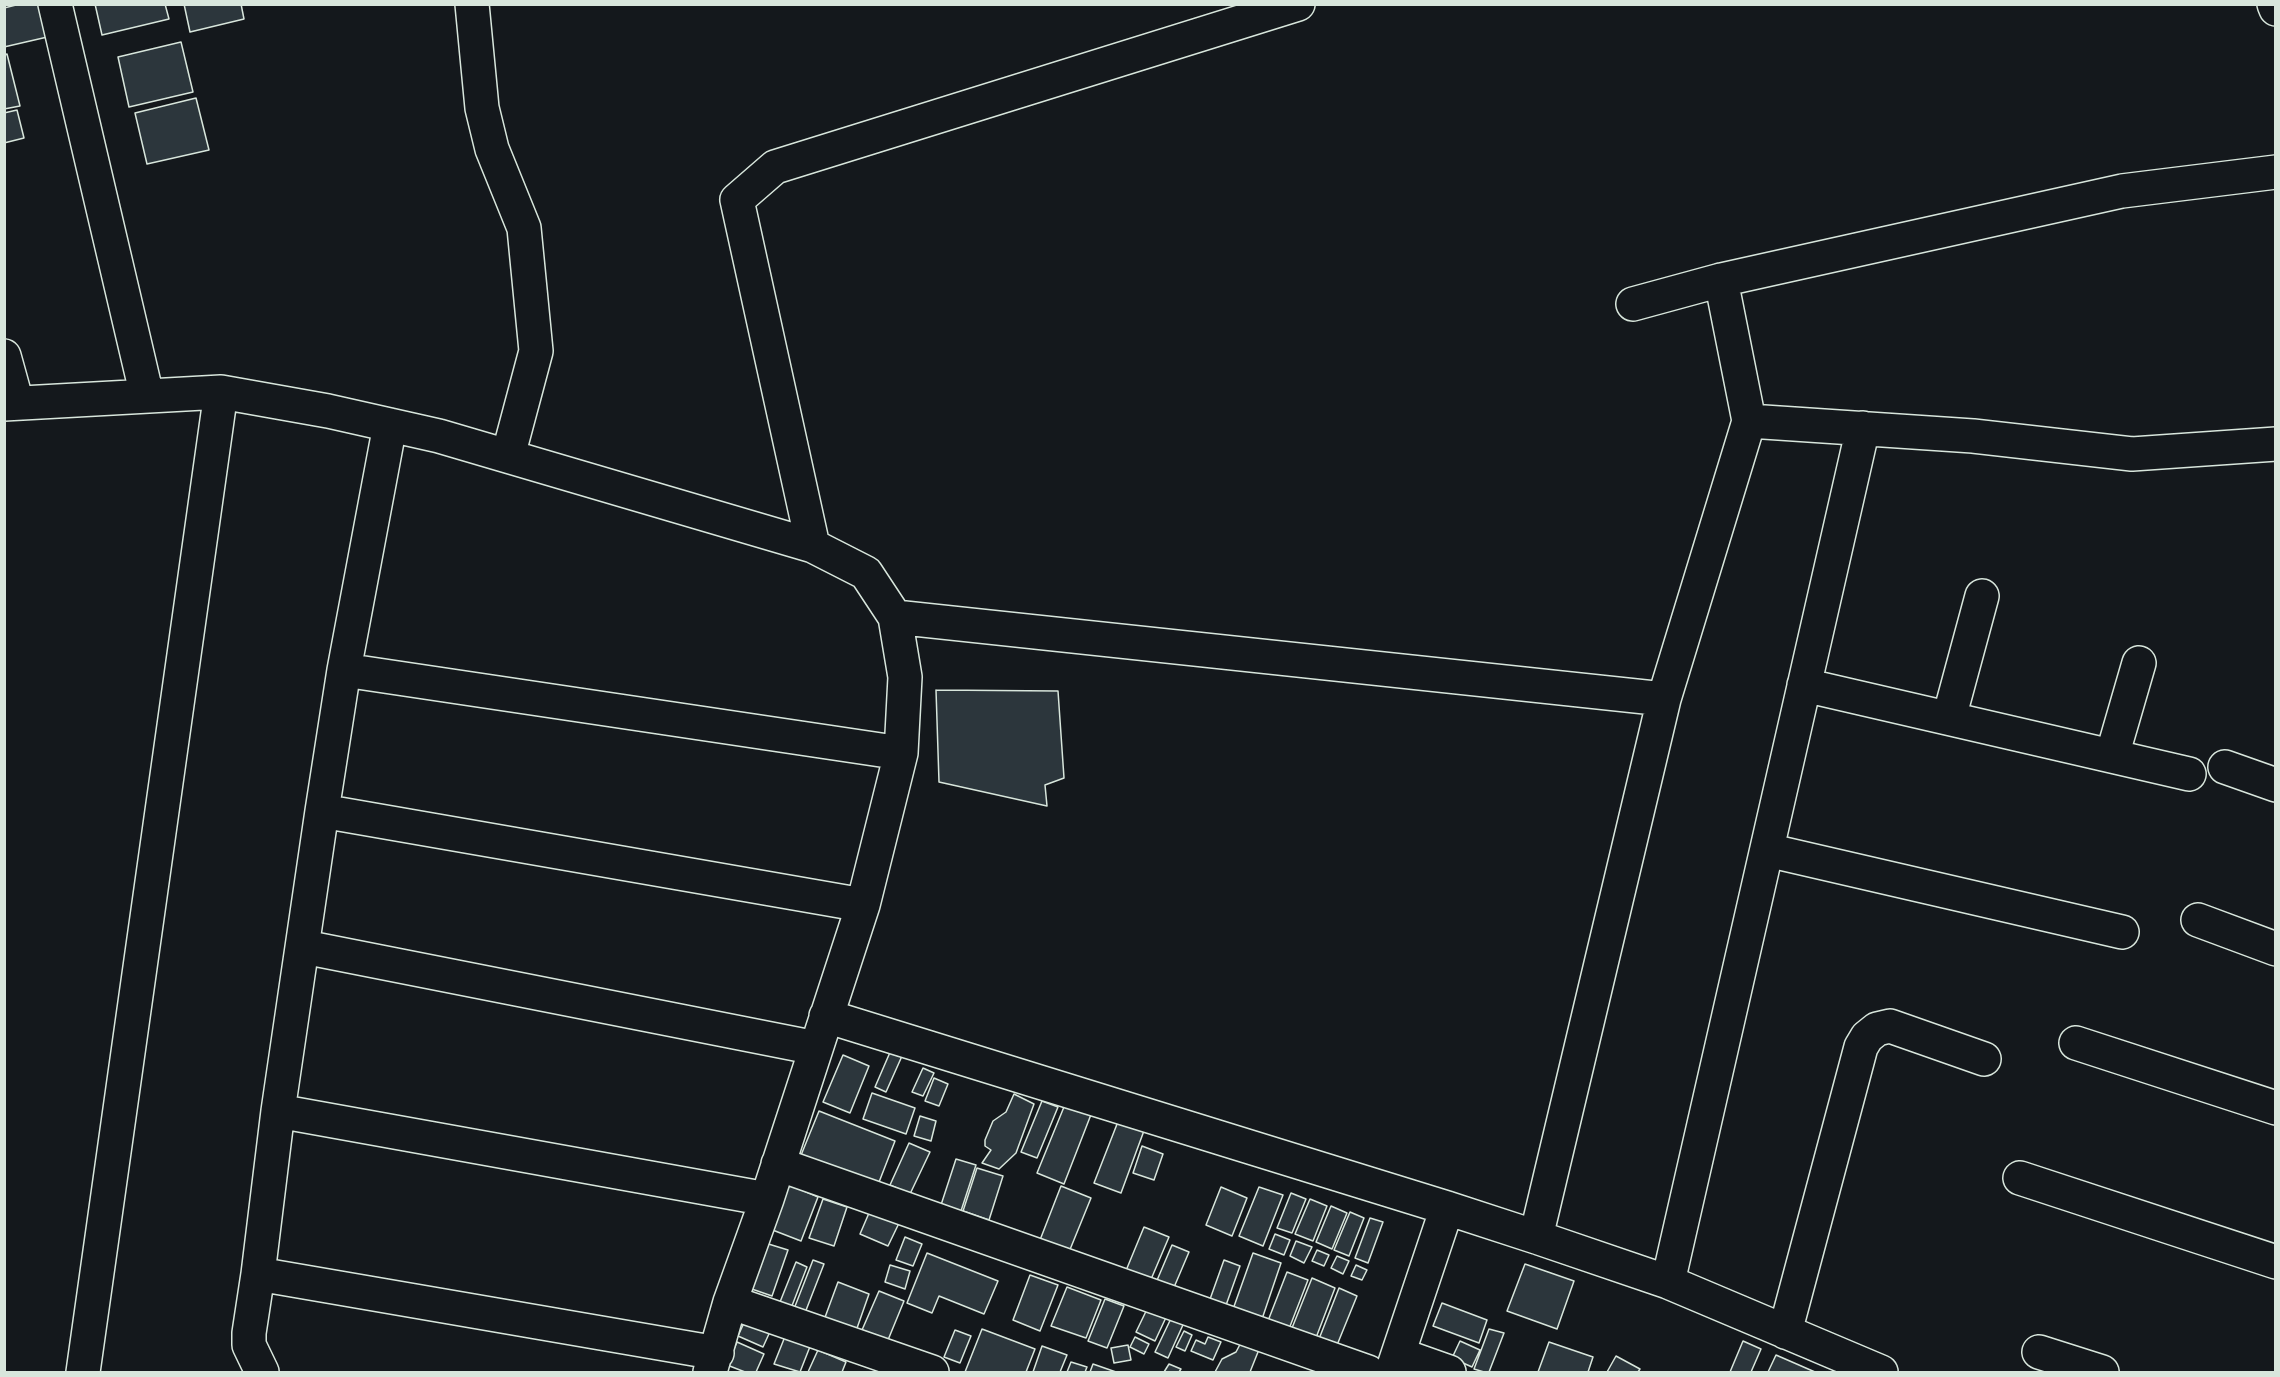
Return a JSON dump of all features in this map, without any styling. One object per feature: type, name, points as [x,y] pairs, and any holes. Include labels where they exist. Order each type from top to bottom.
[{"type":"street","points":[[55,4],[147,396]]},
{"type":"street","points":[[472,4],[482,108],[492,149],[524,228],[536,351],[508,456]]},
{"type":"street","points":[[813,546],[737,200],[775,167],[1298,4]]},
{"type":"street","points":[[2274,4],[2276,9]]},
{"type":"street","points":[[1633,304],[1721,280],[2122,191],[2276,172]]},
{"type":"street","points":[[1536,1237],[1664,699],[1749,421],[1721,280]]},
{"type":"street","points":[[4,356],[11,404],[221,392],[328,411],[508,456],[813,546],[866,573],[895,617],[905,677],[901,753],[863,905],[767,1199],[730,1302],[714,1363],[258,1274]]},
{"type":"street","points":[[83,1372],[221,392]]},
{"type":"street","points":[[1749,421],[1973,436],[2132,454],[2276,444]]},
{"type":"street","points":[[262,1372],[249,1345],[249,1333],[278,1112],[344,670],[390,425]]},
{"type":"street","points":[[1668,1282],[1863,428]]},
{"type":"street","points":[[1949,718],[1982,596]]},
{"type":"street","points":[[895,617],[1664,699]]},
{"type":"street","points":[[2112,756],[2139,663]]},
{"type":"street","points":[[344,670],[901,753]]},
{"type":"street","points":[[1804,685],[2189,774]]},
{"type":"street","points":[[2225,767],[2276,784]]},
{"type":"street","points":[[322,811],[863,905]]},
{"type":"street","points":[[1767,850],[2122,932]]},
{"type":"street","points":[[2198,920],[2276,949]]},
{"type":"street","points":[[304,946],[816,1048]]},
{"type":"street","points":[[826,1016],[1536,1237],[1668,1282],[1881,1372]]},
{"type":"street","points":[[1785,1332],[1862,1047],[1867,1037],[1877,1029],[1890,1026],[1984,1059]]},
{"type":"street","points":[[2076,1043],[2276,1108]]},
{"type":"street","points":[[278,1112],[767,1199]]},
{"type":"street","points":[[778,1164],[1368,1372]]},
{"type":"street","points":[[2020,1178],[2276,1262]]},
{"type":"street","points":[[1447,1208],[1395,1363],[1449,1372]]},
{"type":"street","points":[[730,1302],[932,1372]]},
{"type":"street","points":[[2039,1352],[2102,1372]]},
{"type":"building","points":[[20,4],[49,4],[56,35],[4,47],[4,8]]},
{"type":"building","points":[[95,4],[165,4],[169,19],[102,35]]},
{"type":"building","points":[[184,4],[241,4],[244,19],[190,32]]},
{"type":"building","points":[[181,42],[193,92],[129,107],[118,57]]},
{"type":"building","points":[[7,54],[20,106],[4,109],[4,55]]},
{"type":"building","points":[[196,98],[209,150],[147,164],[135,113]]},
{"type":"building","points":[[17,110],[24,138],[4,143],[4,113]]},
{"type":"building","points":[[936,690],[1058,691],[1064,778],[1045,785],[1047,806],[939,782]]},
{"type":"building","points":[[891,1050],[902,1056],[886,1092],[875,1087]]},
{"type":"building","points":[[843,1055],[869,1066],[850,1113],[823,1102]]},
{"type":"building","points":[[923,1068],[934,1073],[923,1096],[912,1092]]},
{"type":"building","points":[[934,1078],[948,1084],[939,1106],[925,1101]]},
{"type":"building","points":[[872,1093],[915,1108],[906,1134],[863,1119]]},
{"type":"building","points":[[1014,1094],[1034,1104],[1016,1153],[999,1169],[982,1163],[991,1150],[985,1146],[985,1140],[993,1121],[1006,1112]]},
{"type":"building","points":[[1042,1101],[1058,1107],[1037,1158],[1021,1152]]},
{"type":"building","points":[[1066,1102],[1092,1112],[1064,1184],[1037,1173]]},
{"type":"building","points":[[819,1111],[895,1141],[874,1195],[797,1165]]},
{"type":"building","points":[[920,1116],[936,1121],[931,1141],[914,1136]]},
{"type":"building","points":[[1119,1119],[1145,1128],[1121,1193],[1094,1183]]},
{"type":"building","points":[[909,1143],[930,1152],[910,1194],[890,1185]]},
{"type":"building","points":[[1142,1146],[1163,1154],[1154,1180],[1133,1173]]},
{"type":"building","points":[[956,1159],[976,1165],[960,1214],[940,1208]]},
{"type":"building","points":[[977,1168],[1003,1176],[989,1220],[963,1211]]},
{"type":"building","points":[[788,1184],[818,1197],[801,1241],[770,1229]]},
{"type":"building","points":[[1061,1186],[1091,1198],[1069,1252],[1040,1240]]},
{"type":"building","points":[[1221,1187],[1247,1198],[1232,1236],[1206,1225]]},
{"type":"building","points":[[1259,1187],[1283,1195],[1263,1246],[1239,1236]]},
{"type":"building","points":[[1291,1193],[1306,1199],[1292,1233],[1277,1228]]},
{"type":"building","points":[[823,1199],[847,1207],[834,1246],[809,1238]]},
{"type":"building","points":[[1310,1199],[1327,1206],[1313,1241],[1295,1234]]},
{"type":"building","points":[[872,1206],[901,1219],[888,1246],[860,1234]]},
{"type":"building","points":[[1331,1206],[1347,1213],[1332,1249],[1316,1242]]},
{"type":"building","points":[[1350,1212],[1364,1218],[1349,1256],[1334,1250]]},
{"type":"building","points":[[1370,1218],[1383,1222],[1368,1263],[1355,1258]]},
{"type":"building","points":[[1144,1227],[1169,1237],[1149,1284],[1125,1273]]},
{"type":"building","points":[[1275,1234],[1290,1240],[1284,1255],[1269,1249]]},
{"type":"building","points":[[905,1237],[922,1244],[913,1266],[896,1260]]},
{"type":"building","points":[[1296,1241],[1312,1247],[1304,1263],[1290,1256]]},
{"type":"building","points":[[762,1242],[788,1250],[772,1296],[746,1287]]},
{"type":"building","points":[[1172,1245],[1189,1252],[1172,1292],[1155,1285]]},
{"type":"building","points":[[1317,1250],[1329,1255],[1324,1266],[1312,1261]]},
{"type":"building","points":[[927,1253],[998,1281],[984,1314],[939,1296],[932,1313],[907,1303]]},
{"type":"building","points":[[1253,1253],[1281,1263],[1261,1322],[1232,1312]]},
{"type":"building","points":[[1337,1256],[1349,1261],[1343,1274],[1331,1268]]},
{"type":"building","points":[[813,1260],[824,1264],[803,1318],[792,1314]]},
{"type":"building","points":[[1224,1260],[1240,1266],[1225,1308],[1209,1302]]},
{"type":"building","points":[[796,1262],[807,1267],[788,1316],[776,1312]]},
{"type":"building","points":[[1525,1264],[1574,1281],[1557,1329],[1507,1311]]},
{"type":"building","points":[[890,1265],[910,1271],[905,1289],[885,1282]]},
{"type":"building","points":[[1356,1265],[1367,1270],[1362,1280],[1351,1276]]},
{"type":"building","points":[[1287,1272],[1308,1280],[1287,1334],[1266,1326]]},
{"type":"building","points":[[1030,1275],[1058,1285],[1040,1331],[1013,1320]]},
{"type":"building","points":[[1312,1278],[1335,1288],[1314,1343],[1290,1333]]},
{"type":"building","points":[[838,1282],[869,1294],[856,1331],[824,1320]]},
{"type":"building","points":[[1067,1287],[1101,1300],[1086,1338],[1051,1326]]},
{"type":"building","points":[[1339,1288],[1357,1296],[1335,1350],[1317,1344]]},
{"type":"building","points":[[879,1291],[904,1301],[888,1340],[862,1330]]},
{"type":"building","points":[[1105,1299],[1124,1306],[1107,1348],[1088,1341]]},
{"type":"building","points":[[1150,1303],[1169,1311],[1155,1341],[1136,1332]]},
{"type":"building","points":[[1442,1303],[1487,1320],[1479,1343],[1433,1326]]},
{"type":"building","points":[[1175,1310],[1187,1316],[1168,1358],[1155,1352]]},
{"type":"building","points":[[748,1314],[773,1325],[763,1347],[738,1336]]},
{"type":"building","points":[[982,1329],[1035,1349],[1026,1372],[965,1372]]},
{"type":"building","points":[[1489,1329],[1504,1333],[1489,1372],[1484,1372],[1474,1369]]},
{"type":"building","points":[[955,1330],[971,1336],[960,1363],[944,1357]]},
{"type":"building","points":[[1184,1331],[1192,1335],[1185,1351],[1176,1347]]},
{"type":"building","points":[[786,1334],[811,1344],[800,1372],[774,1364]]},
{"type":"building","points":[[1245,1335],[1262,1342],[1250,1372],[1215,1372],[1222,1359],[1236,1352]]},
{"type":"building","points":[[1135,1337],[1149,1344],[1144,1354],[1130,1347]]},
{"type":"building","points":[[1208,1337],[1221,1342],[1213,1360],[1191,1351],[1196,1340],[1205,1344]]},
{"type":"building","points":[[1460,1341],[1480,1350],[1472,1367],[1452,1358]]},
{"type":"building","points":[[1743,1341],[1761,1349],[1751,1372],[1730,1372]]},
{"type":"building","points":[[737,1342],[764,1354],[756,1372],[745,1372],[727,1365]]},
{"type":"building","points":[[1549,1342],[1593,1357],[1588,1372],[1538,1372]]},
{"type":"building","points":[[1128,1345],[1131,1360],[1114,1363],[1111,1348]]},
{"type":"building","points":[[1042,1346],[1067,1355],[1060,1372],[1033,1372]]},
{"type":"building","points":[[818,1350],[846,1362],[842,1372],[808,1372]]},
{"type":"building","points":[[1776,1355],[1815,1372],[1768,1372]]},
{"type":"building","points":[[1616,1356],[1640,1369],[1638,1372],[1607,1372]]},
{"type":"building","points":[[1071,1362],[1087,1367],[1085,1372],[1067,1372]]},
{"type":"building","points":[[1093,1364],[1116,1372],[1090,1372]]},
{"type":"building","points":[[1169,1364],[1181,1369],[1179,1372],[1164,1372]]}]
